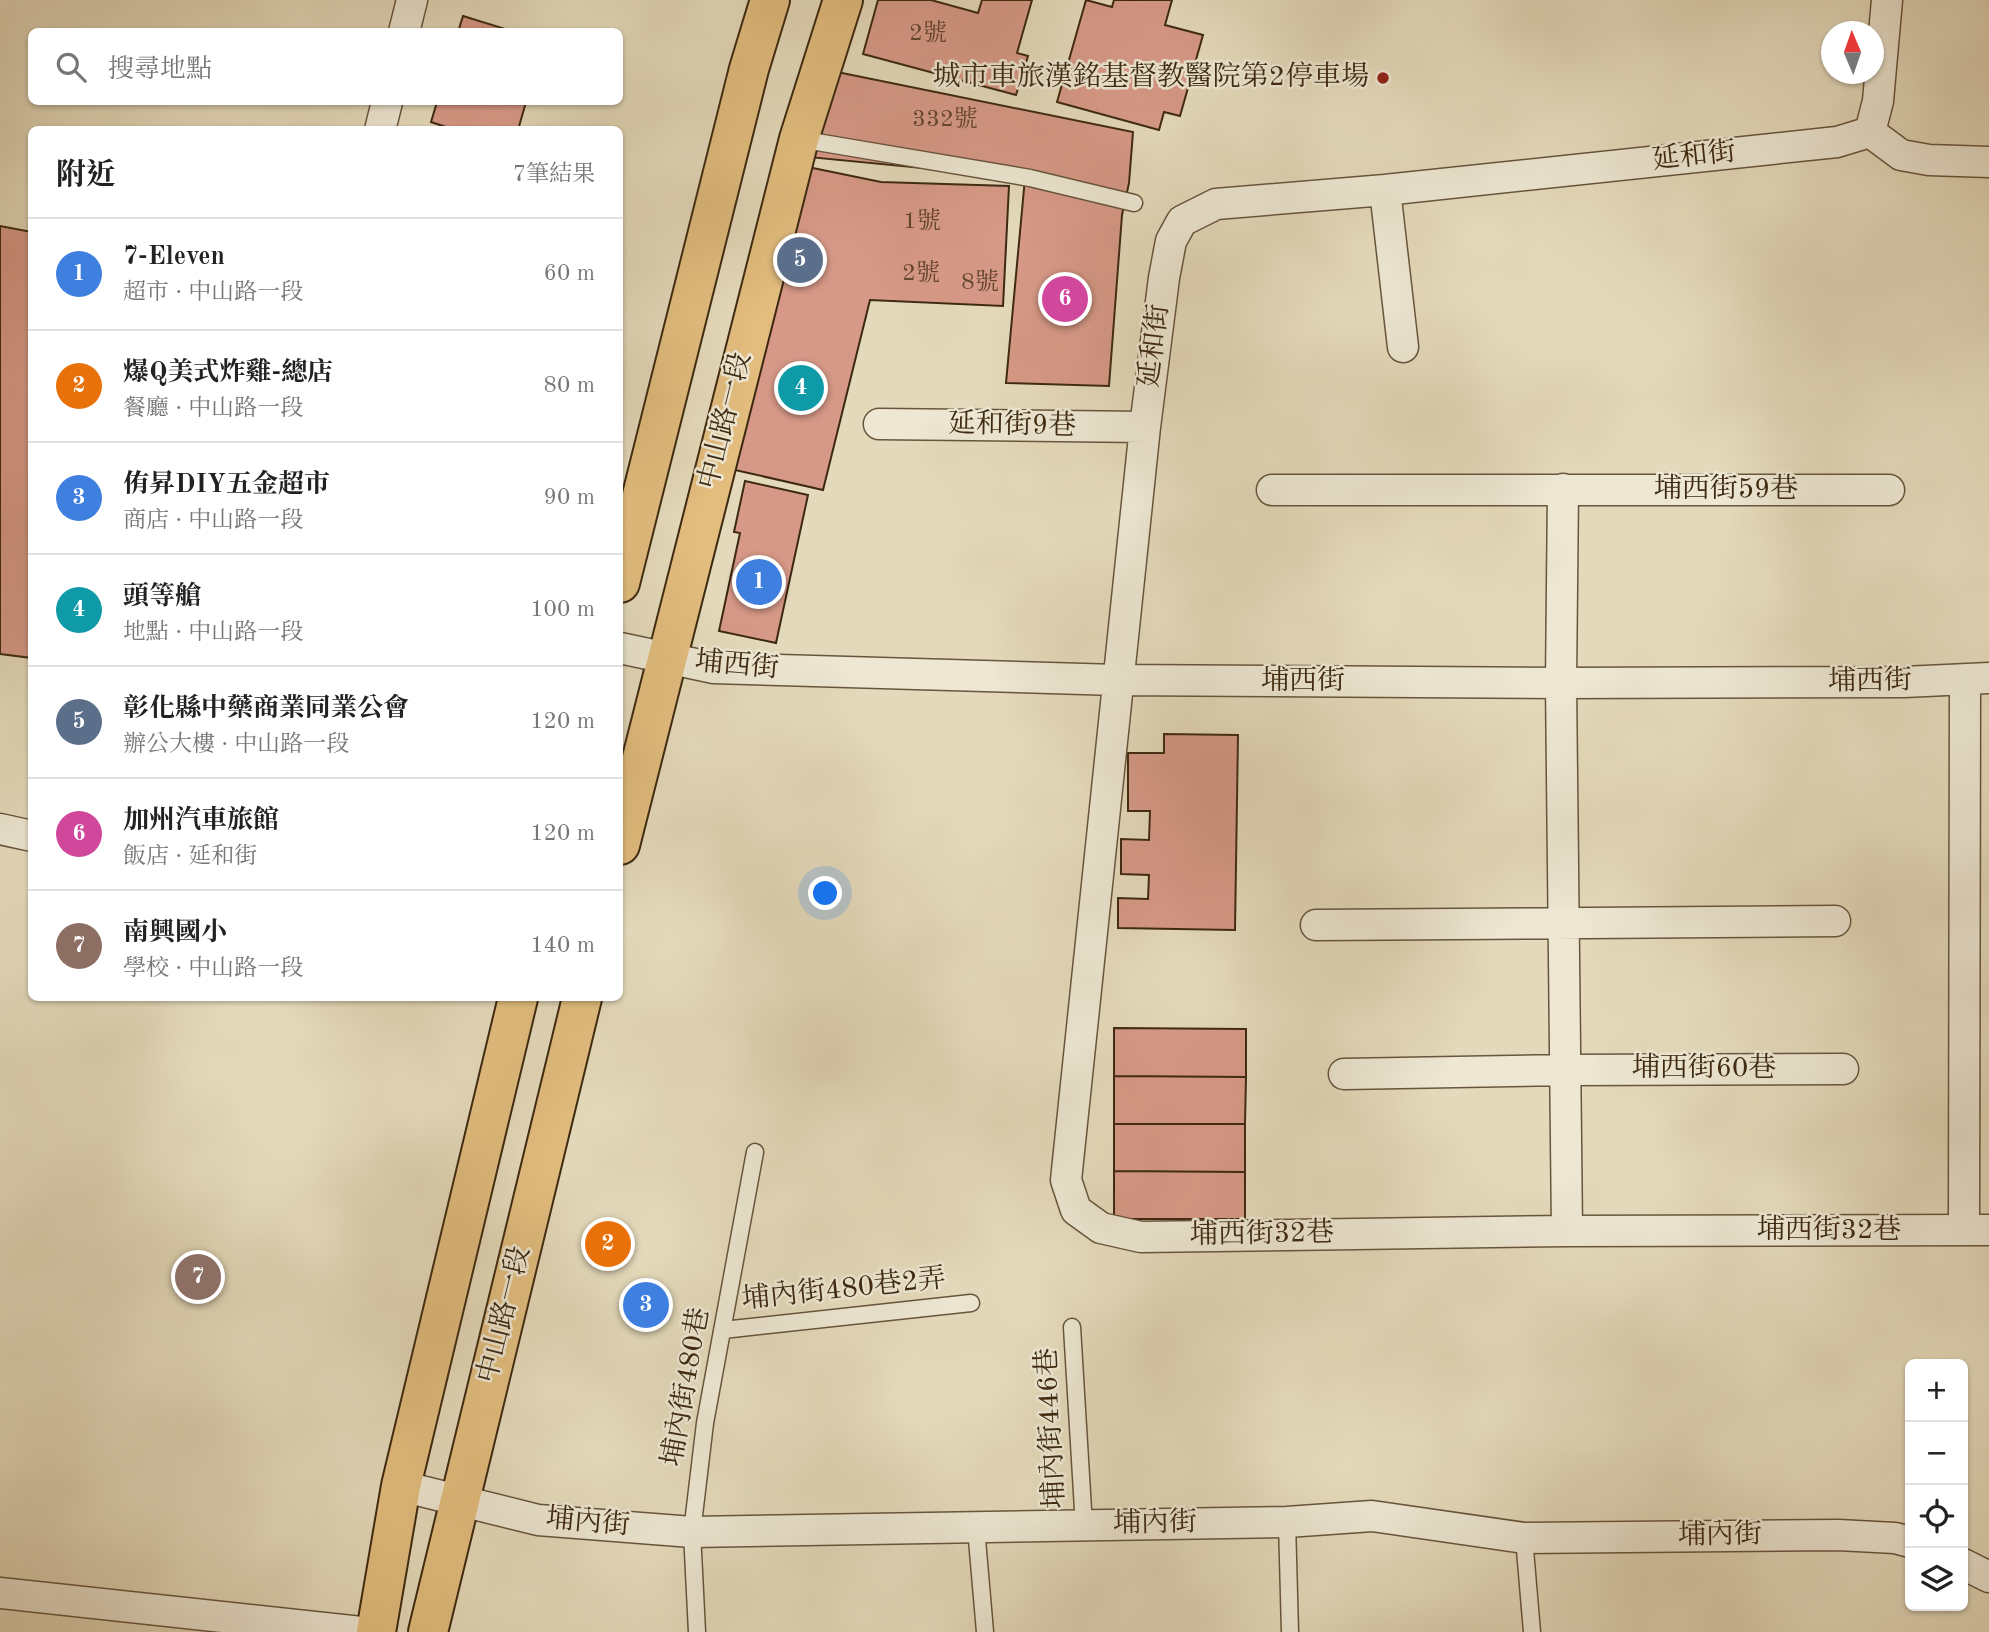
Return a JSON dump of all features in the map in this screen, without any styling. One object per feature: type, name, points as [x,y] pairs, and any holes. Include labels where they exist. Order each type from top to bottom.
[{"type":"main road","points":[[623,571],[749,69],[770,0]]},
{"type":"main road","name":"中山路一段","points":[[623,832],[665,657],[799,139],[843,0]]},
{"type":"main road","points":[[376,1632],[401,1486],[517,1001]]},
{"type":"main road","name":"中山路一段","points":[[428,1632],[581,1001]]},
{"type":"street","points":[[405,28],[412,0]]},
{"type":"street","points":[[1887,0],[1878,101],[1870,132],[1901,155],[1929,160],[1989,162]]},
{"type":"street","points":[[381,126],[386,105]]},
{"type":"street","name":"延和街","points":[[1117,680],[1164,278],[1171,241],[1182,220],[1216,204],[1385,190],[1837,142],[1870,132]]},
{"type":"street","points":[[1385,190],[1403,347]]},
{"type":"street","name":"延和街9巷","points":[[879,424],[1145,427]]},
{"type":"street","points":[[1563,489],[1561,683],[1567,1231]]},
{"type":"street","name":"埔西街59巷","points":[[1272,490],[1889,490]]},
{"type":"street","name":"埔西街","points":[[623,649],[714,668],[1117,680],[1561,683],[1904,682],[1977,679]]},
{"type":"street","points":[[1976,1230],[1977,679]]},
{"type":"street","name":"埔西街32巷","points":[[1117,680],[1066,1180],[1076,1210],[1101,1228],[1141,1237],[1567,1231],[1976,1230]]},
{"type":"street","points":[[0,828],[28,835]]},
{"type":"street","points":[[1316,925],[1835,920]]},
{"type":"street","name":"埔西街60巷","points":[[1344,1074],[1843,1069]]},
{"type":"street","name":"埔內街","points":[[401,1486],[538,1520],[692,1532],[1287,1522],[1372,1516],[1524,1538],[1838,1535],[1905,1541]]},
{"type":"street","points":[[1968,1566],[1989,1577]]},
{"type":"street","points":[[0,1593],[361,1632]]},
{"type":"lane","points":[[799,139],[1030,178],[1134,203]]},
{"type":"lane","name":"埔內街480巷","points":[[697,1632],[692,1532],[705,1423],[755,1152]]},
{"type":"lane","name":"埔內街480巷2弄","points":[[723,1330],[971,1303]]},
{"type":"lane","name":"埔內街446巷","points":[[1072,1327],[1084,1526]]},
{"type":"lane","points":[[1287,1522],[1290,1632]]},
{"type":"lane","points":[[976,1528],[985,1632]]},
{"type":"lane","points":[[1524,1538],[1532,1632]]},
{"type":"building","points":[[878,0],[931,0],[978,13],[982,0],[1032,0],[1017,53],[1028,56],[1016,95],[863,54]]},
{"type":"building","points":[[1086,0],[1112,7],[1114,0],[1172,0],[1165,25],[1203,35],[1180,116],[1164,112],[1159,130],[1057,102]]},
{"type":"building","points":[[463,16],[502,28],[459,28]]},
{"type":"building","points":[[837,72],[1133,132],[1129,183],[1122,215],[1109,386],[1006,383],[1025,178],[808,157]]},
{"type":"building","points":[[436,105],[525,105],[519,126],[443,126],[431,122]]},
{"type":"building","points":[[803,166],[881,182],[1009,186],[1003,306],[870,300],[823,490],[735,470]]},
{"type":"building","points":[[0,226],[28,231],[28,658],[0,654]]},
{"type":"building","points":[[745,481],[808,495],[776,643],[719,631],[740,533],[734,532]]},
{"type":"building","points":[[1164,734],[1238,735],[1235,930],[1118,928],[1118,898],[1148,899],[1149,875],[1121,874],[1121,839],[1149,840],[1150,811],[1128,811],[1128,753],[1164,753]]},
{"type":"building","points":[[1114,1028],[1246,1029],[1246,1077],[1114,1076]]},
{"type":"building","points":[[1114,1076],[1246,1077],[1245,1124],[1114,1124]]},
{"type":"building","points":[[1114,1124],[1245,1124],[1245,1172],[1114,1171]]},
{"type":"building","points":[[1114,1171],[1245,1172],[1245,1219],[1114,1219]]},
{"type":"place","name":"城市車旅漢銘基督教醫院第2停車場","points":[[1383,78]]},
{"type":"place","name":"彰化縣中藥商業同業公會","points":[[800,260]]},
{"type":"place","name":"加州汽車旅館","points":[[1065,299]]},
{"type":"place","name":"頭等艙","points":[[801,388]]},
{"type":"place","name":"7-Eleven","points":[[759,582]]},
{"type":"place","name":"爆Q美式炸雞-總店","points":[[608,1244]]},
{"type":"place","name":"南興國小","points":[[198,1277]]},
{"type":"place","name":"侑昇DIY五金超市","points":[[646,1305]]}]
